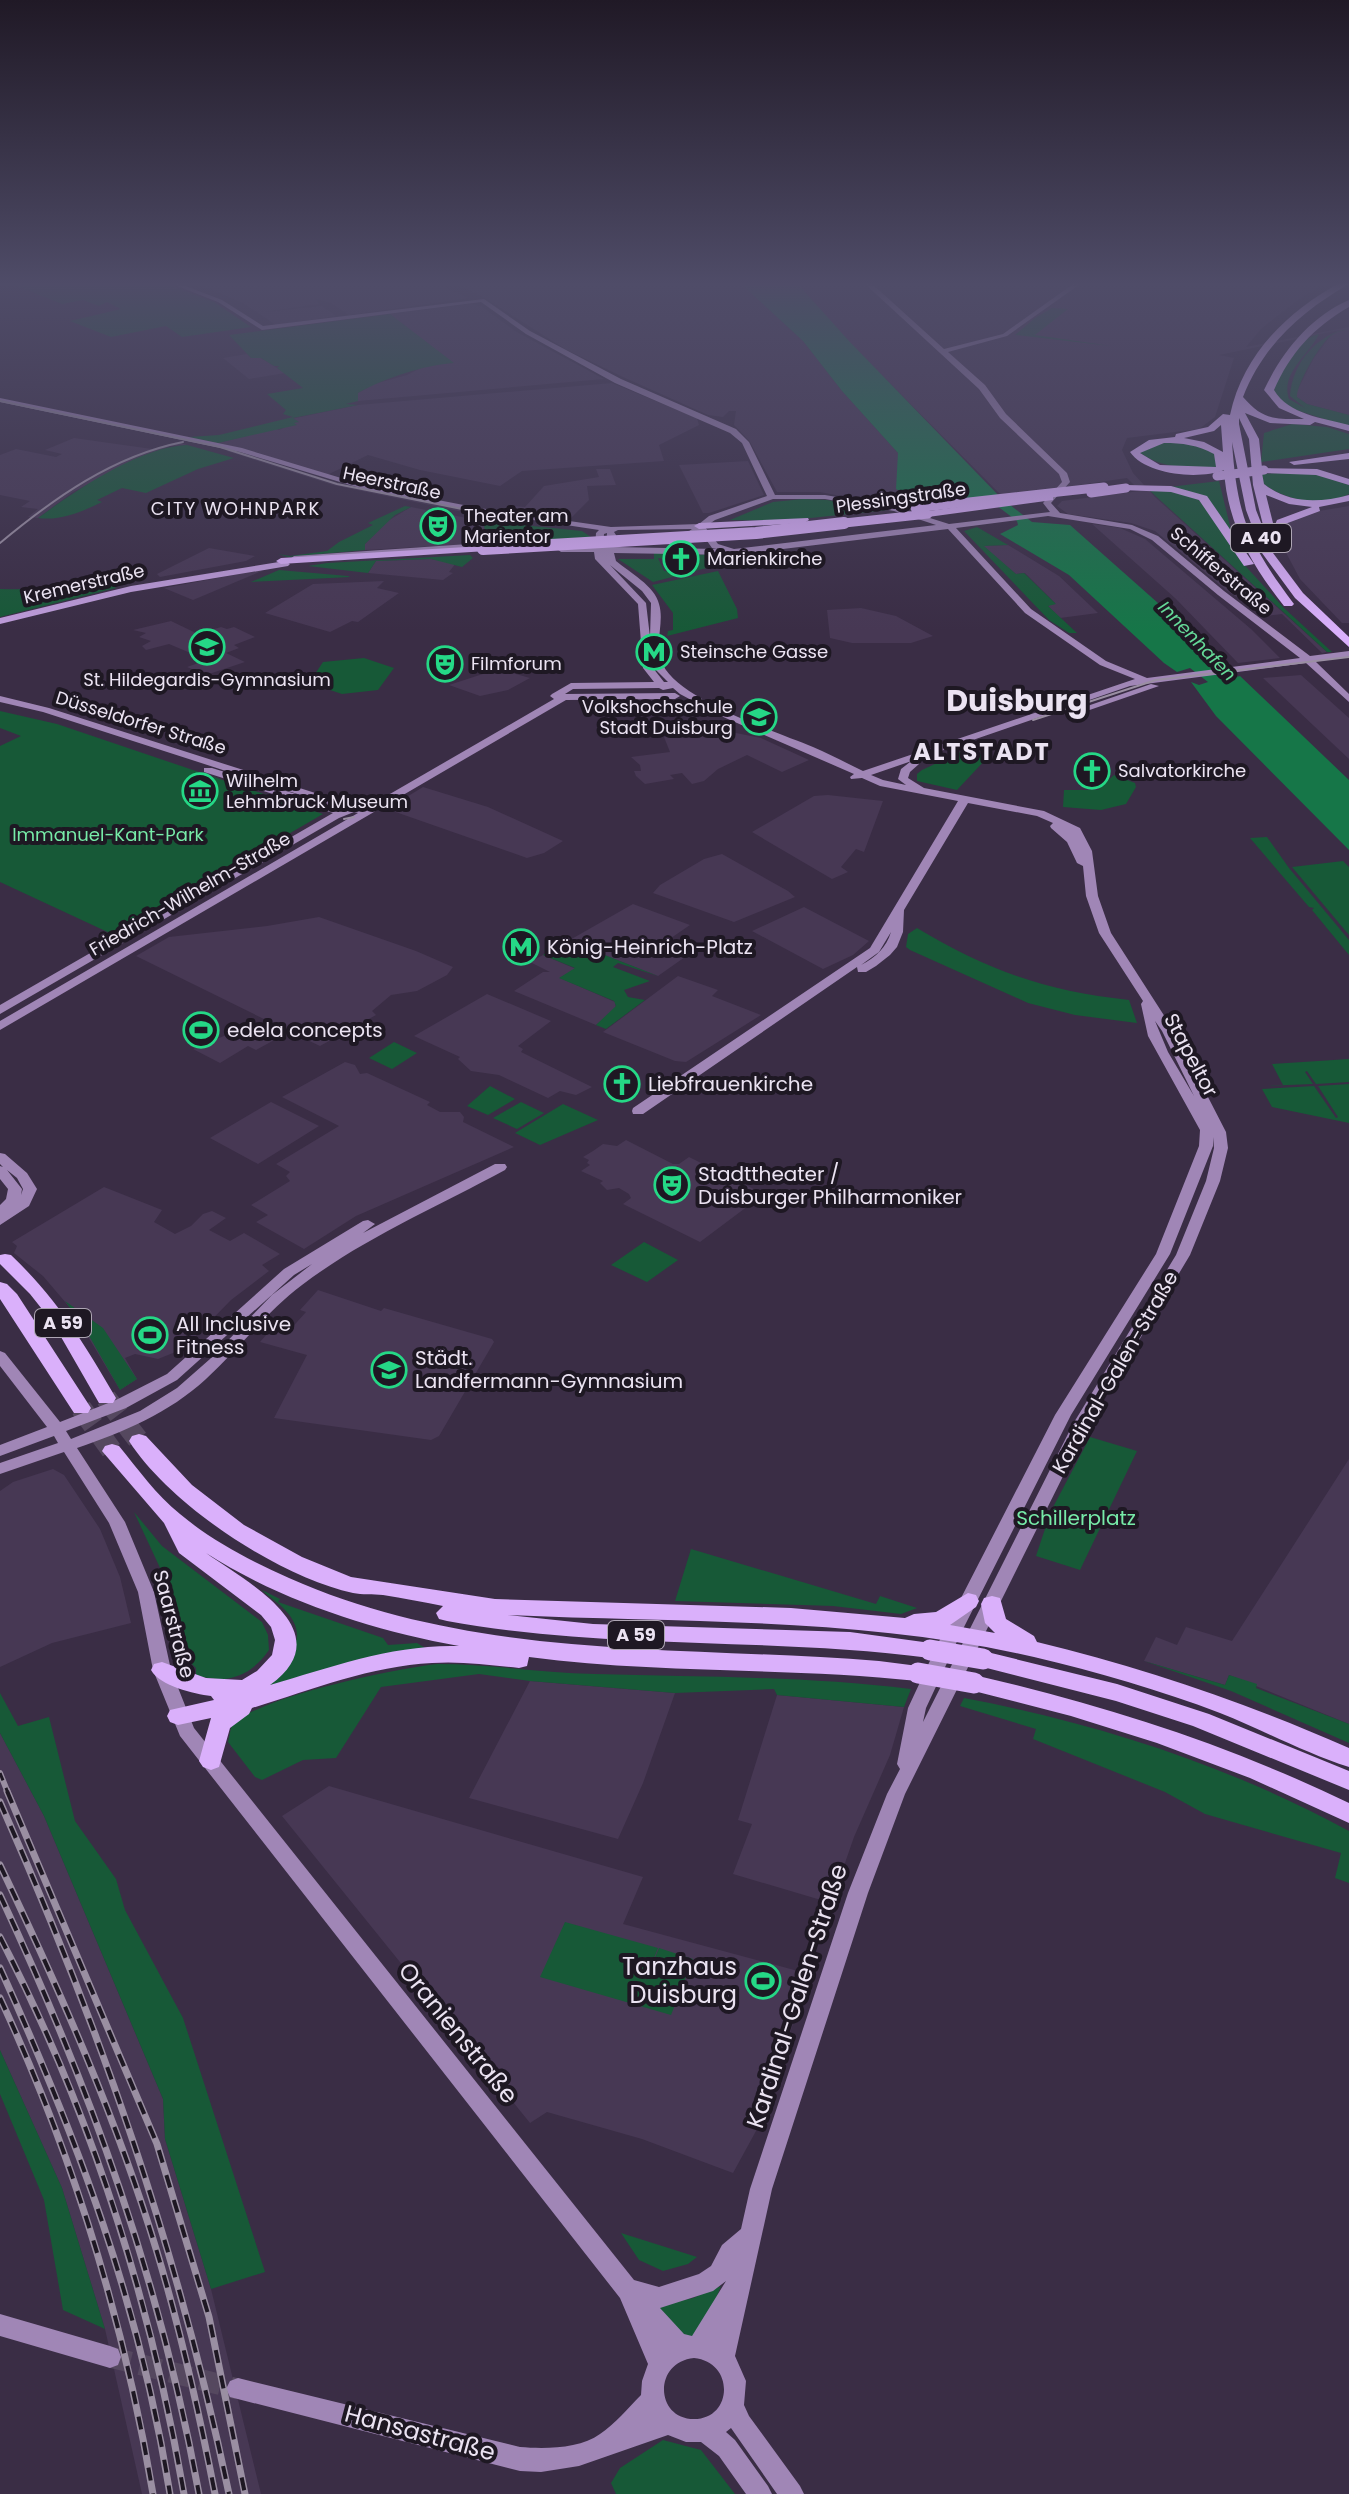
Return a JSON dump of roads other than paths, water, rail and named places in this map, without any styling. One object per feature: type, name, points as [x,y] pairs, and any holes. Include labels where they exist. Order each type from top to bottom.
[{"type":"highway","name":"A 40","points":[[1231,398],[1226,416],[1230,483],[1236,512],[1252,554],[1288,604],[1348,650]]},
{"type":"highway","points":[[1275,398],[1286,407],[1349,430]]},
{"type":"highway","name":"A 40","points":[[1238,401],[1234,432],[1246,494],[1268,554],[1299,595],[1348,650]]},
{"type":"highway","points":[[1238,401],[1245,410],[1265,419],[1349,430]]},
{"type":"highway","points":[[1238,401],[1256,449],[1258,485],[1274,539],[1289,569],[1321,610],[1349,636]]},
{"type":"highway","points":[[1226,416],[1218,425],[1200,433],[1132,445],[1126,452],[1147,480],[1194,494],[1208,503],[1244,558],[1288,604]]},
{"type":"highway","points":[[1256,449],[1262,432],[1282,424],[1323,425],[1349,430]]},
{"type":"highway","points":[[1216,473],[1154,466],[1141,460],[1135,452],[1146,444],[1167,441],[1208,446],[1219,453],[1221,466],[1230,483]]},
{"type":"highway","points":[[1263,468],[1349,455]]},
{"type":"highway","points":[[1263,468],[1349,455]]},
{"type":"highway","points":[[1263,468],[1317,472],[1349,482]]},
{"type":"highway","name":"Plessingstraße","points":[[1216,473],[1263,468]]},
{"type":"highway","name":"Plessingstraße","points":[[283,562],[769,532],[928,514],[1147,480],[1263,468]]},
{"type":"highway","name":"Plessingstraße","points":[[973,510],[1126,488],[1147,480]]},
{"type":"highway","points":[[1258,485],[1271,494],[1302,502],[1349,500]]},
{"type":"highway","points":[[705,532],[1047,494]]},
{"type":"highway","points":[[1274,539],[1278,526],[1289,516],[1349,500]]},
{"type":"highway","points":[[928,514],[973,510]]},
{"type":"highway","points":[[705,532],[795,535],[973,510]]},
{"type":"highway","points":[[729,513],[725,519],[730,523],[772,523]]},
{"type":"highway","name":"A 59","points":[[5,1259],[37,1290],[61,1321],[106,1398]]},
{"type":"highway","name":"A 59","points":[[0,1288],[10,1298],[81,1408]]},
{"type":"highway","name":"A 59","points":[[139,1441],[193,1500],[244,1536],[285,1558],[347,1584],[421,1607],[526,1627],[590,1633],[840,1640],[930,1650],[969,1644],[1187,1715],[1349,1781]]},
{"type":"highway","name":"A 59","points":[[112,1451],[171,1518],[242,1564],[298,1591],[370,1617],[478,1642],[611,1657],[829,1664],[918,1673],[974,1683],[1064,1704],[1148,1729],[1250,1767],[1349,1814]]},
{"type":"highway","points":[[171,1518],[184,1547],[259,1601],[281,1623],[287,1643],[276,1666],[252,1686],[208,1699],[178,1716]]},
{"type":"highway","points":[[347,1584],[402,1590],[455,1603],[495,1607],[752,1614],[876,1623],[941,1620],[968,1601]]},
{"type":"highway","points":[[992,1604],[996,1623],[1043,1650]]},
{"type":"highway","points":[[876,1623],[969,1644],[1043,1650],[1133,1674],[1215,1700],[1349,1758]]},
{"type":"highway","points":[[178,1716],[262,1698],[415,1656],[448,1653],[547,1663],[611,1657]]},
{"type":"highway","points":[[162,1670],[199,1687],[216,1689],[245,1683],[276,1666]]},
{"type":"highway","points":[[211,1761],[219,1724],[234,1711],[262,1698]]},
{"type":"main road","points":[[660,398],[733,431],[745,442],[772,497]]},
{"type":"main road","points":[[990,398],[1003,416],[1063,473],[1066,482],[1047,503],[1057,515]]},
{"type":"main road","name":"Heerstraße","points":[[0,402],[174,437],[376,497],[471,516],[604,531],[705,532]]},
{"type":"main road","points":[[699,429],[704,417]]},
{"type":"main road","points":[[686,538],[694,541],[729,513],[772,497],[841,499],[916,513],[951,527],[1028,611],[1103,663],[1145,680]]},
{"type":"main road","name":"Schifferstraße","points":[[733,552],[1038,515],[1120,524],[1146,532],[1349,699]]},
{"type":"main road","points":[[669,689],[655,658],[655,603],[645,589],[612,562],[612,535],[604,531],[598,548],[602,563],[642,603],[648,668],[669,689],[741,728],[811,754],[855,778],[892,793],[963,801]]},
{"type":"main road","points":[[611,548],[672,543],[705,532]]},
{"type":"main road","points":[[671,550],[705,532]]},
{"type":"main road","points":[[705,532],[715,546],[733,552]]},
{"type":"main road","points":[[283,562],[540,549],[733,552]]},
{"type":"main road","name":"Kremerstraße","points":[[0,621],[106,594],[283,562]]},
{"type":"main road","points":[[1306,664],[1348,650]]},
{"type":"main road","points":[[855,778],[1019,720],[1145,680],[1306,664],[1349,663]]},
{"type":"main road","name":"Schifferstraße","points":[[1306,664],[1349,706]]},
{"type":"main road","points":[[870,780],[1167,679]]},
{"type":"main road","points":[[565,695],[571,686],[669,689]]},
{"type":"main road","points":[[565,695],[639,696],[669,689]]},
{"type":"main road","name":"Friedrich-Wilhelm-Straße","points":[[0,1026],[202,909],[360,811],[565,695]]},
{"type":"main road","name":"Düsseldorfer Straße","points":[[0,699],[46,710],[360,811]]},
{"type":"main road","name":"Düsseldorfer Straße","points":[[0,707],[36,715],[340,813],[360,811]]},
{"type":"main road","points":[[1010,732],[1019,720]]},
{"type":"main road","points":[[914,764],[905,771],[903,780],[915,787],[963,801]]},
{"type":"main road","points":[[855,778],[944,794]]},
{"type":"main road","points":[[634,1109],[834,981],[878,947],[963,801]]},
{"type":"main road","name":"Stapeltor","points":[[963,801],[1042,820],[1073,834],[1105,933],[1168,1031],[1213,1131]]},
{"type":"main road","name":"Friedrich-Wilhelm-Straße","points":[[0,1010],[340,813]]},
{"type":"main road","points":[[834,981],[878,961],[892,949],[897,940],[900,911]]},
{"type":"main road","name":"Kardinal-Galen-Straße","points":[[969,1644],[968,1601],[1063,1415],[1163,1254],[1213,1131]]},
{"type":"main road","name":"Kardinal-Galen-Straße","points":[[723,2358],[737,2284],[761,2189],[858,1893],[904,1777],[912,1724],[969,1644],[1081,1424],[1183,1255],[1217,1167],[1221,1148],[1213,1131]]},
{"type":"main road","points":[[0,1157],[26,1179],[30,1189],[26,1200],[0,1221]]},
{"type":"main road","points":[[0,1451],[121,1404],[172,1377],[267,1289],[327,1246],[365,1226],[500,1167],[370,1232],[325,1262],[294,1284],[204,1374],[168,1402],[0,1469]]},
{"type":"main road","points":[[0,1170],[15,1189],[13,1200],[0,1212]]},
{"type":"main road","name":"Saarstraße","points":[[2,1363],[68,1444],[117,1522],[146,1592],[162,1670],[178,1716],[249,1810]]},
{"type":"main road","name":"Oranienstraße","points":[[249,1810],[626,2288],[676,2342],[692,2348]]},
{"type":"main road","points":[[626,2288],[659,2298],[695,2288],[719,2273],[730,2252],[751,2235]]},
{"type":"main road","name":"Kardinal-Galen-Straße","points":[[692,2348],[737,2284]]},
{"type":"main road","name":"Oranienstraße","points":[[626,2288],[660,2365]]},
{"type":"main road","points":[[0,2325],[110,2357]]},
{"type":"main road","points":[[733,2406],[716,2425],[705,2430],[681,2429],[670,2423],[654,2399],[652,2387],[660,2365],[667,2357],[692,2348],[723,2358],[735,2381],[733,2406],[741,2424],[792,2494]]},
{"type":"main road","name":"Hansastraße","points":[[238,2389],[520,2459],[563,2460],[670,2423]]},
{"type":"main road","name":"Hansastraße","points":[[603,2448],[654,2399]]},
{"type":"main road","points":[[705,2430],[727,2448],[760,2494]]},
{"type":"water","name":"Innenhafen","points":[[849,398],[905,398],[1001,498],[1032,522],[1070,525],[1229,666],[1209,666],[1224,680],[1240,676],[1349,780],[1349,850],[1216,716],[1191,682],[1199,685],[1208,682],[1190,668],[1177,672],[1164,663],[1069,575],[1000,534],[1018,525],[1017,521],[988,499],[930,500],[896,489],[898,453]]},
{"type":"tunnel","points":[[106,1398],[139,1441]]},
{"type":"tunnel","points":[[81,1408],[112,1451]]},
{"type":"tunnel","points":[[110,2357],[238,2389]]},
{"type":"tram line","points":[[0,401],[220,447],[337,484],[467,510]]},
{"type":"tram line","points":[[0,543],[63,495],[109,468],[132,457],[183,442]]},
{"type":"tram line","points":[[1033,720],[1156,680],[1349,657]]},
{"type":"tram line","points":[[344,819],[354,817]]},
{"type":"railway","points":[[0,1773],[8,1793]]},
{"type":"railway","points":[[7,1791],[157,2144],[209,2317],[245,2494]]},
{"type":"railway","points":[[0,1802],[71,1972],[133,2142],[186,2315],[229,2494]]},
{"type":"railway","points":[[0,1865],[86,2056],[141,2202],[182,2342],[215,2494]]},
{"type":"railway","points":[[0,1895],[64,2042],[119,2188],[164,2338],[199,2494]]},
{"type":"railway","points":[[0,1937],[63,2071],[114,2208],[154,2349],[184,2494]]},
{"type":"railway","points":[[0,1968],[56,2097],[103,2225],[142,2357],[170,2494]]},
{"type":"railway","points":[[0,1998],[51,2118],[93,2241],[127,2366],[153,2494]]},
{"type":"place","name":"Theater am Marientor","points":[[438,526]]},
{"type":"place","name":"Marienkirche","points":[[681,559]]},
{"type":"place","name":"St. Hildegardis-Gymnasium","points":[[207,647]]},
{"type":"place","name":"Steinsche Gasse","points":[[654,652]]},
{"type":"place","name":"Filmforum","points":[[445,664]]},
{"type":"place","name":"Volkshochschule Stadt Duisburg","points":[[759,717]]},
{"type":"place","name":"Salvatorkirche","points":[[1092,771]]},
{"type":"place","name":"Wilhelm Lehmbruck Museum","points":[[200,791]]},
{"type":"place","name":"König-Heinrich-Platz","points":[[521,947]]},
{"type":"place","name":"edela concepts","points":[[201,1030]]},
{"type":"place","name":"Liebfrauenkirche","points":[[622,1084]]},
{"type":"place","name":"Stadttheater / Duisburger Philharmoniker","points":[[672,1185]]},
{"type":"place","name":"All Inclusive Fitness","points":[[150,1335]]},
{"type":"place","name":"Städt. Landfermann-Gymnasium","points":[[389,1370]]},
{"type":"place","name":"Tanzhaus Duisburg","points":[[763,1981]]},
{"type":"district","name":"CITY WOHNPARK","points":[[236,509]]},
{"type":"district","name":"Duisburg","points":[[1017,701]]},
{"type":"district","name":"ALTSTADT","points":[[982,752]]},
{"type":"park label","name":"Immanuel-Kant-Park","points":[[108,835]]},
{"type":"park label","name":"Schillerplatz","points":[[1076,1518]]}]
